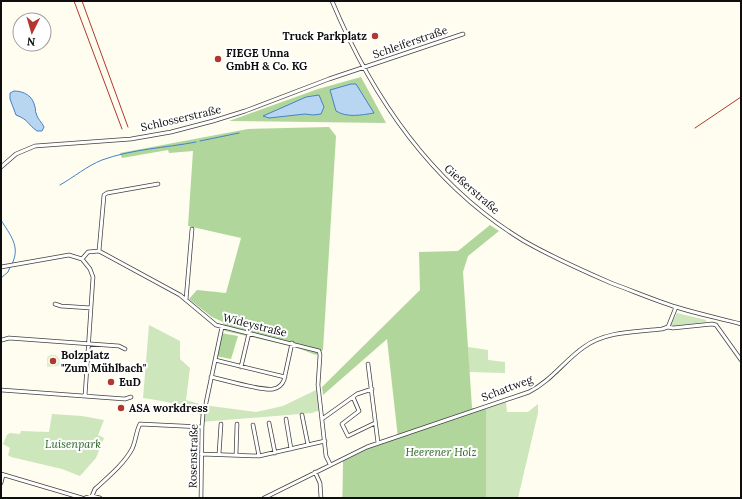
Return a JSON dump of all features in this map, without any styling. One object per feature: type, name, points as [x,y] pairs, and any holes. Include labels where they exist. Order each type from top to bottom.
[{"type":"street","name":"Gießerstraße","points":[[332,1],[349,40],[364,68],[398,123],[418,148],[457,190],[486,215],[524,240],[572,266],[676,307]]},
{"type":"street","name":"Schleiferstraße","points":[[364,68],[463,34]]},
{"type":"street","name":"Schlosserstraße","points":[[1,167],[16,154],[35,146],[131,139],[171,132],[245,111],[301,89],[364,68]]},
{"type":"street","points":[[82,259],[88,252],[100,250],[104,195],[107,193],[158,184]]},
{"type":"street","points":[[186,300],[192,229]]},
{"type":"street","name":"Wideystraße","points":[[100,250],[186,300],[216,325],[319,351],[318,385],[326,456],[330,464]]},
{"type":"street","points":[[1,267],[69,256],[82,259],[90,269],[93,276],[85,396]]},
{"type":"street","points":[[55,304],[61,306],[91,308]]},
{"type":"street","points":[[668,327],[676,307],[741,324]]},
{"type":"street","name":"Schattweg","points":[[264,498],[271,496],[330,464],[378,443],[529,392],[538,387],[584,347],[597,339],[607,336],[668,327],[673,328],[712,324],[716,325],[741,360]]},
{"type":"street","points":[[206,403],[222,327]]},
{"type":"street","points":[[241,367],[249,334]]},
{"type":"street","points":[[2,340],[9,338],[119,346],[125,349]]},
{"type":"street","points":[[211,377],[269,389],[277,388],[281,386],[285,377],[292,343]]},
{"type":"street","points":[[215,360],[285,377]]},
{"type":"street","points":[[368,364],[378,443]]},
{"type":"street","points":[[322,419],[361,391],[372,389]]},
{"type":"street","points":[[1,390],[85,396],[131,397]]},
{"type":"street","points":[[353,397],[359,411],[342,424],[348,436],[375,423]]},
{"type":"street","name":"Rosenstraße","points":[[201,498],[203,414]]},
{"type":"street","points":[[302,415],[308,445]]},
{"type":"street","points":[[286,419],[291,449]]},
{"type":"street","points":[[269,422],[275,452]]},
{"type":"street","points":[[92,496],[95,489],[130,452],[136,442],[140,424],[202,427]]},
{"type":"street","points":[[220,424],[220,454]]},
{"type":"street","points":[[236,455],[237,424]]},
{"type":"street","points":[[253,425],[259,456]]},
{"type":"street","points":[[201,454],[259,456],[324,441]]},
{"type":"street","points":[[315,472],[320,483],[321,498]]},
{"type":"street","points":[[1,483],[2,474],[82,498]]},
{"type":"street","points":[[85,498],[92,496],[100,498]]},
{"type":"green space","points":[[361,77],[386,123],[229,121],[318,89]]},
{"type":"green space","points":[[329,127],[336,136],[323,350],[316,355],[295,347],[225,331],[223,322],[212,317],[189,299],[197,290],[226,293],[241,238],[188,226],[193,151],[169,153],[168,150],[122,158],[120,153],[248,129]]},
{"type":"green space","name":"Heerener Holz","points":[[490,225],[499,231],[468,256],[463,272],[472,408],[486,408],[486,498],[343,498],[343,461],[378,444],[398,438],[387,339],[323,395],[322,387],[420,290],[419,252],[458,251]]},
{"type":"green space","points":[[677,313],[706,320],[706,322],[673,326],[671,325]]},
{"type":"green space","points":[[149,325],[180,341],[180,359],[190,368],[186,400],[203,405],[256,412],[283,406],[316,390],[320,410],[312,413],[201,422],[201,415],[186,408],[166,402],[143,398]]},
{"type":"green space","points":[[221,333],[238,336],[231,359],[216,356]]},
{"type":"green space","points":[[468,347],[488,350],[488,360],[505,362],[505,373],[469,372]]},
{"type":"green space","name":"Bolzplatz \"Zum Mühlbach\"","points":[[50,355],[56,355],[59,359],[60,363],[58,366],[47,367],[47,357]]},
{"type":"green space","name":"Heerener Holz","points":[[506,402],[507,412],[528,412],[538,404],[538,413],[518,498],[342,498],[343,464],[368,452]]},
{"type":"green space","name":"Luisenpark","points":[[52,414],[82,416],[104,420],[98,435],[104,438],[96,458],[80,476],[62,469],[11,457],[8,455],[10,448],[3,444],[7,435],[10,433],[20,434],[21,431],[49,432]]},
{"type":"water","points":[[356,84],[374,113],[345,115],[336,111],[330,90]]},
{"type":"water","points":[[14,91],[25,93],[30,97],[34,103],[38,119],[44,127],[42,131],[37,131],[26,120],[16,115],[10,99],[10,93]]},
{"type":"water","points":[[319,95],[324,107],[321,114],[305,114],[269,118],[263,116],[306,97]]},
{"type":"waterway","points":[[200,141],[239,133]]},
{"type":"waterway","points":[[60,185],[91,165],[113,156],[196,142]]},
{"type":"waterway","points":[[1,220],[11,236],[15,246],[12,264]]},
{"type":"waterway","points":[[1,278],[8,272],[10,267]]},
{"type":"railway","points":[[74,1],[122,129]]},
{"type":"railway","points":[[82,1],[128,127]]},
{"type":"railway","points":[[695,128],[741,97]]},
{"type":"place","name":"Truck Parkplatz","points":[[375,36]]},
{"type":"place","name":"FIEGE Unna GmbH & Co. KG","points":[[218,59]]},
{"type":"place","name":"Bolzplatz \"Zum Mühlbach\"","points":[[53,361]]},
{"type":"place","name":"EuD","points":[[111,382]]},
{"type":"place","name":"ASA workdress","points":[[121,408]]}]
